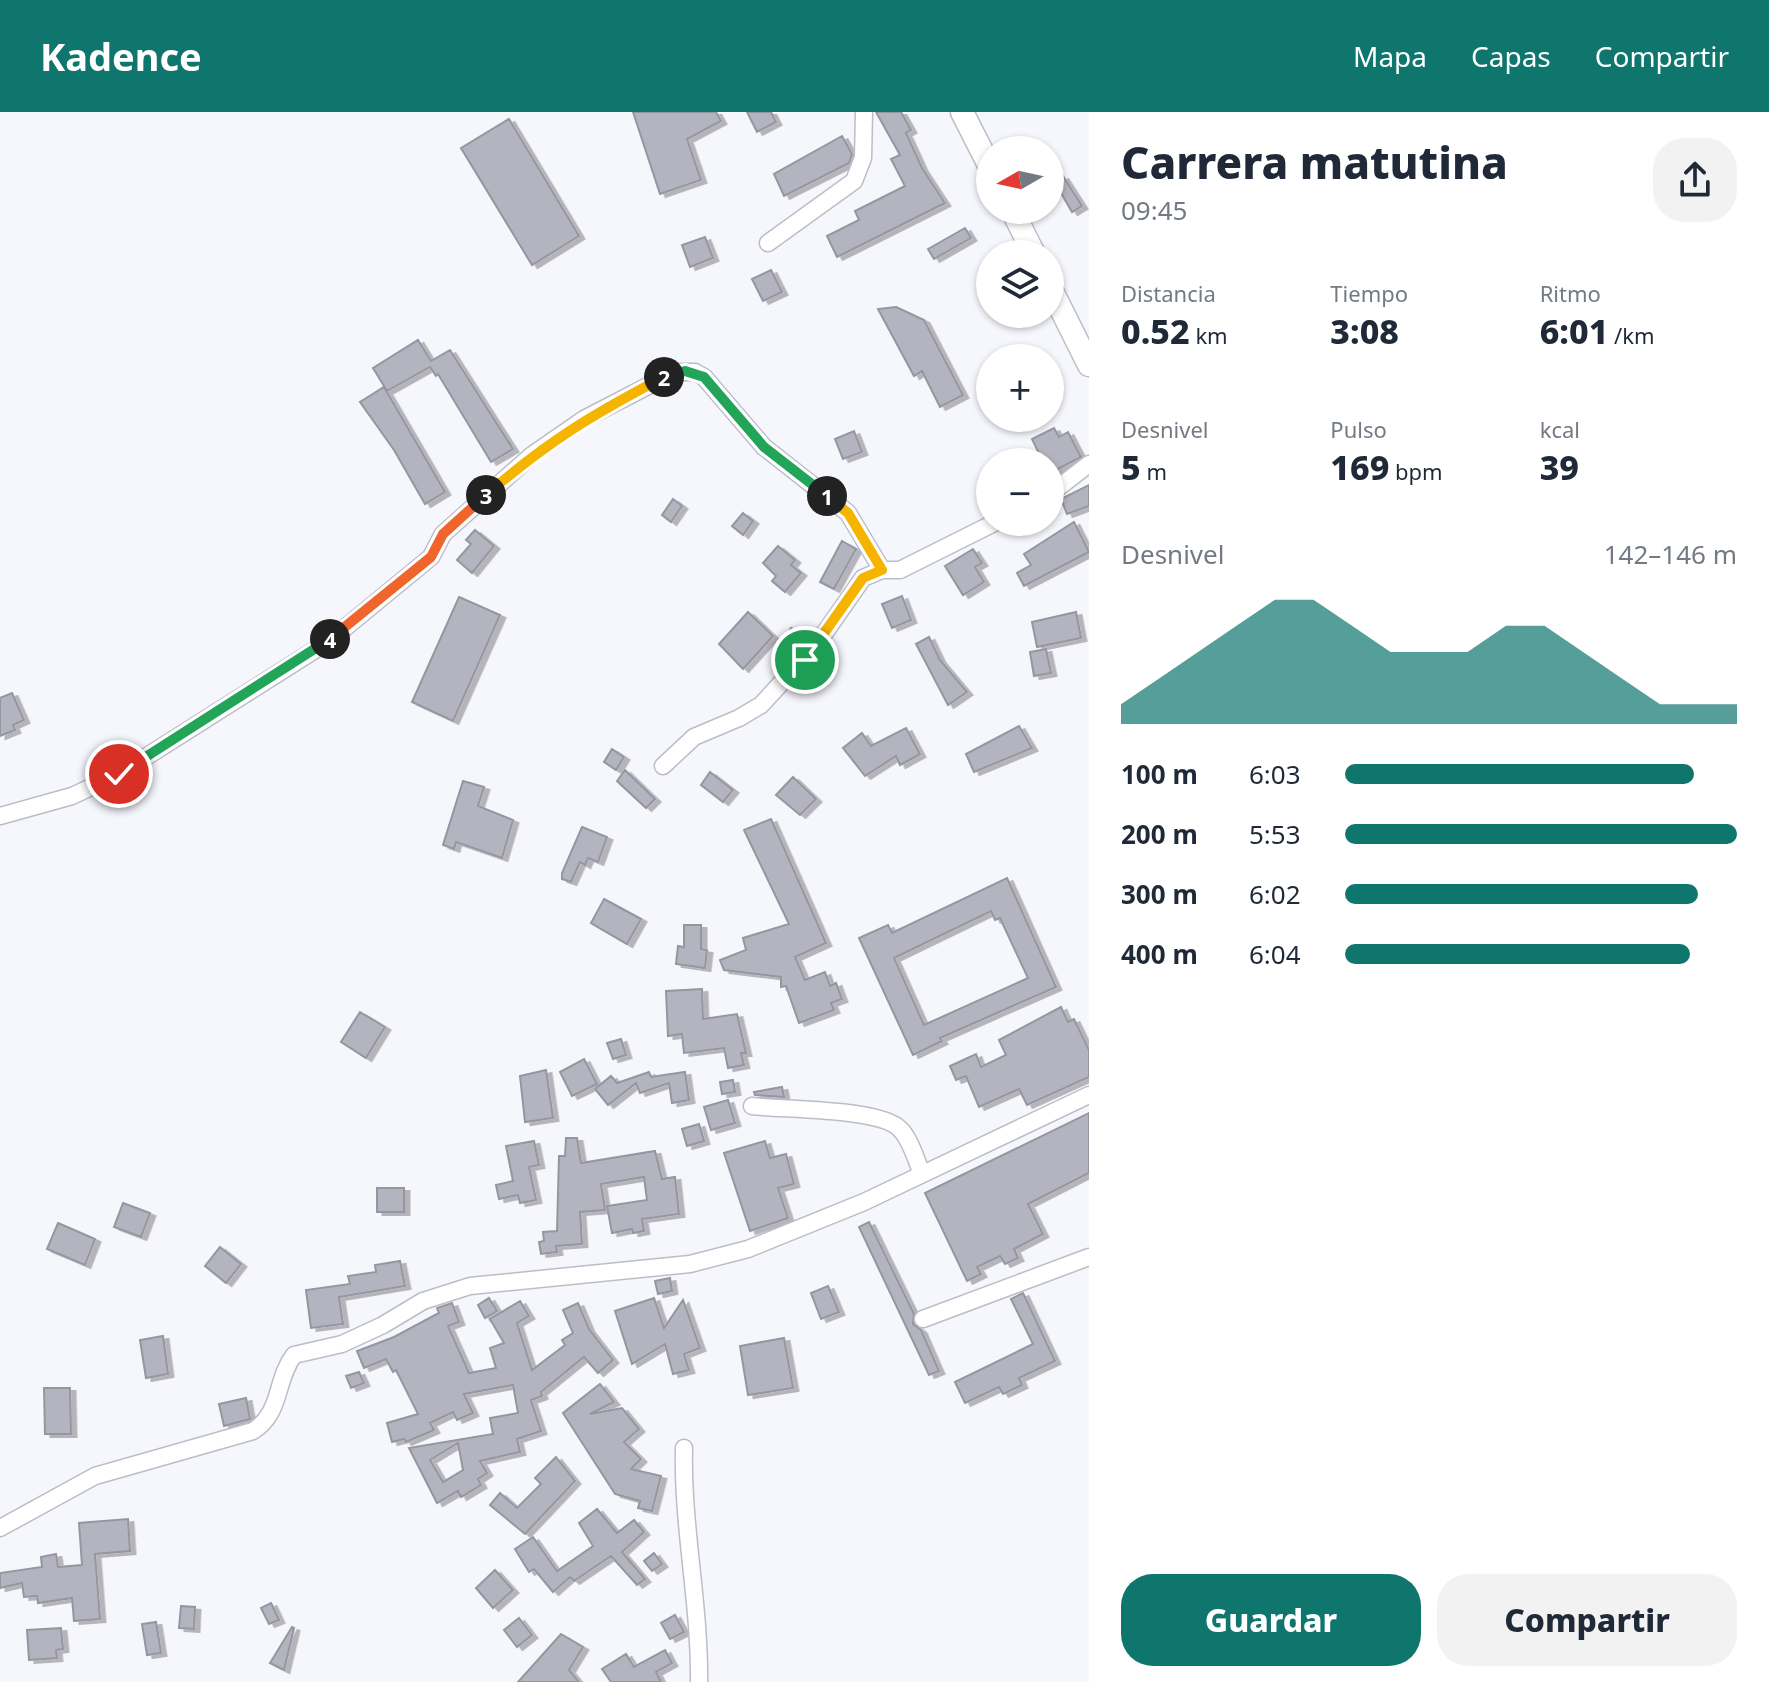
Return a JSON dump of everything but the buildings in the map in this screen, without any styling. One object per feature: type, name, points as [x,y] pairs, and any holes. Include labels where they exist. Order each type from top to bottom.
[{"type":"main road","points":[[962,112],[976,140]]},
{"type":"main road","points":[[1064,315],[1089,365]]},
{"type":"street","points":[[768,243],[854,181],[863,158],[864,112]]},
{"type":"street","points":[[0,816],[72,796],[119,774],[318,648],[431,557],[443,534],[532,455],[584,419],[675,372],[695,372],[704,377],[764,447],[848,513],[882,570]]},
{"type":"street","points":[[1064,483],[1089,464]]},
{"type":"street","points":[[663,766],[694,737],[761,705],[817,644],[863,578],[882,570],[900,570],[976,532]]},
{"type":"street","points":[[0,1528],[95,1476],[253,1431],[265,1423],[274,1410],[288,1363],[294,1355],[363,1336],[423,1301],[470,1286],[635,1271],[719,1257],[790,1235],[1089,1095]]},
{"type":"street","points":[[752,1106],[852,1113],[892,1123],[906,1137],[922,1174]]},
{"type":"street","points":[[923,1319],[1089,1257]]},
{"type":"street","points":[[684,1448],[685,1526],[700,1632],[699,1682]]},
{"type":"route","points":[[119,774],[329,641],[431,557],[443,534],[532,455],[584,419],[675,372],[695,372],[704,377],[764,447],[848,513],[882,570],[863,578],[805,660]]}]
